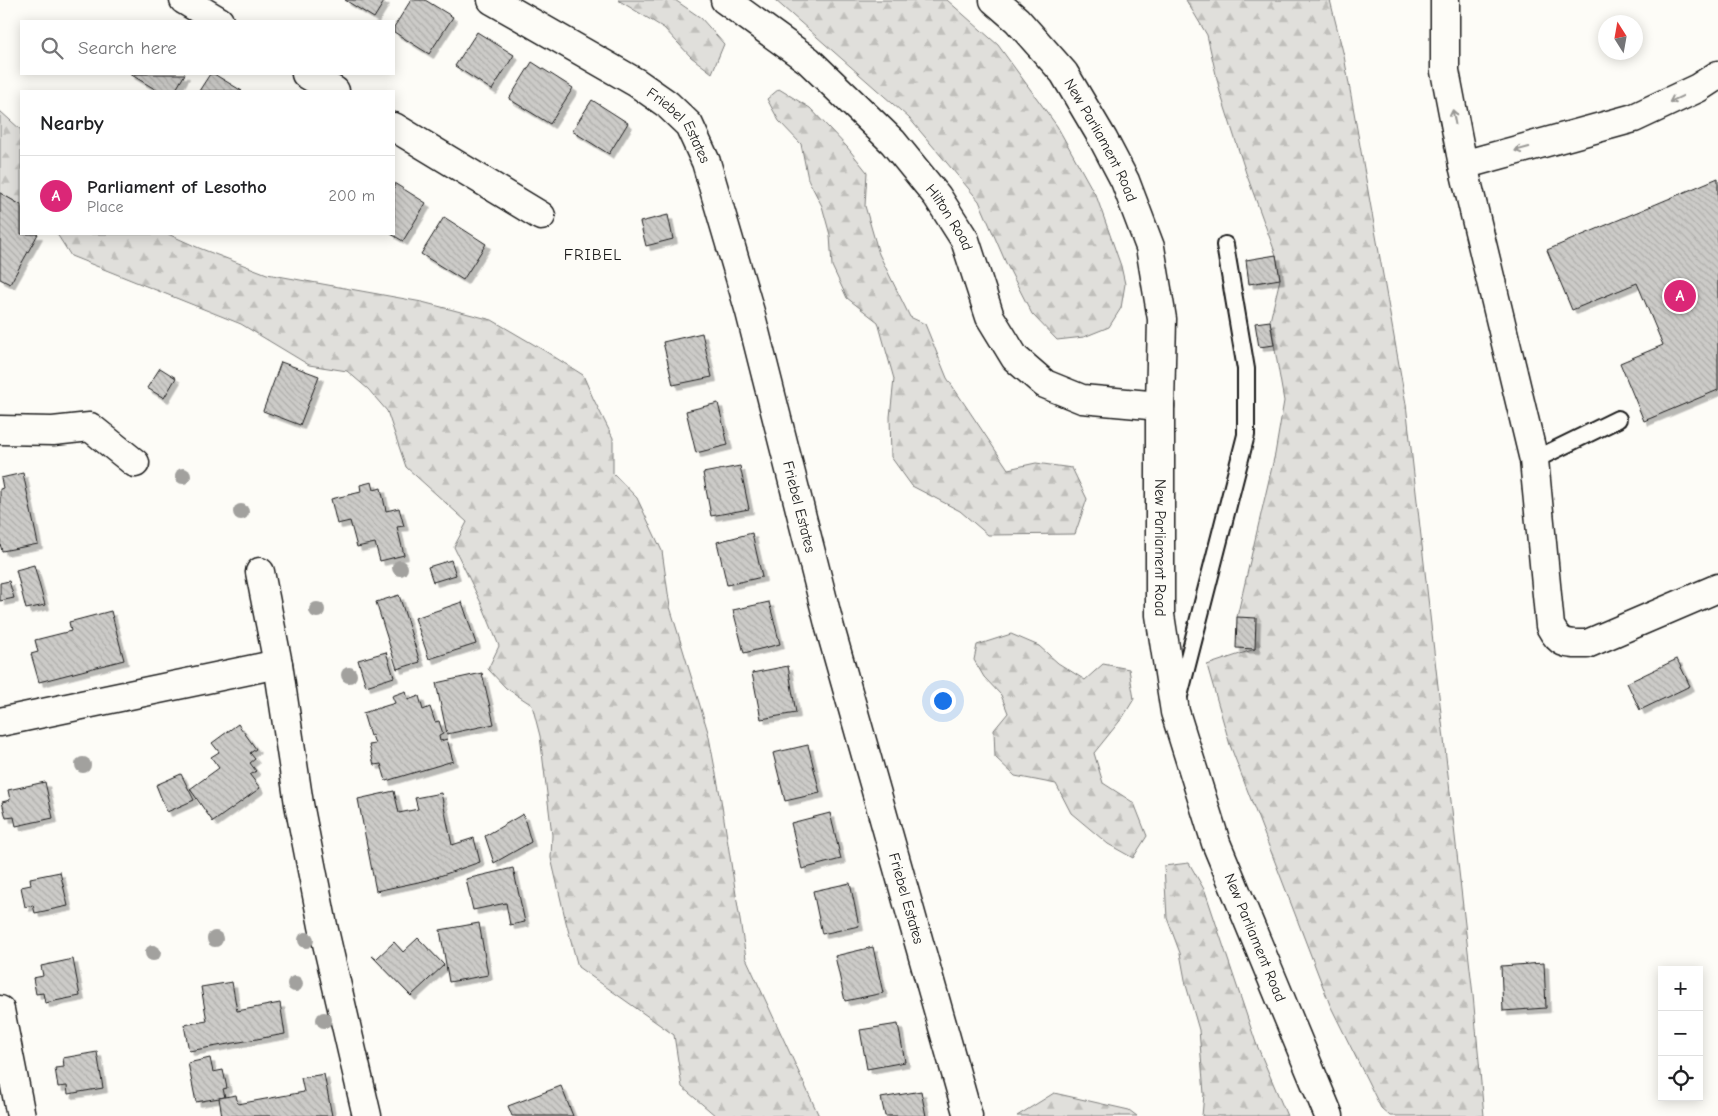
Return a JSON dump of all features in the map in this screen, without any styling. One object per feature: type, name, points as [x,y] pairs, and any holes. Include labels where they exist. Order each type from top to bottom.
[{"type":"street","points":[[184,0],[217,20]]},
{"type":"street","name":"Friebel Estates","points":[[492,0],[637,83],[667,104],[688,125],[706,162],[750,312],[830,628],[968,1116]]},
{"type":"street","name":"Hilton Road","points":[[725,0],[808,60],[893,142],[937,196],[965,240],[990,317],[1015,358],[1045,384],[1082,399],[1160,406]]},
{"type":"street","name":"New Parliament Road","points":[[994,0],[1018,20],[1064,74],[1103,139],[1125,181],[1150,247],[1162,319],[1160,615],[1175,712],[1216,843],[1329,1116]]},
{"type":"street","points":[[1444,0],[1445,70],[1463,165],[1534,460],[1550,626],[1557,639],[1569,644],[1587,644],[1715,595]]},
{"type":"street","points":[[308,75],[333,90]]},
{"type":"street","points":[[1463,165],[1634,118],[1698,88],[1718,75]]},
{"type":"street","points":[[395,128],[541,216]]},
{"type":"street","points":[[0,430],[53,430],[90,427],[135,463]]},
{"type":"street","points":[[260,572],[278,664],[299,804],[319,908],[366,1116]]},
{"type":"street","points":[[0,722],[278,664]]},
{"type":"street","points":[[0,1010],[21,1116]]},
{"type":"lane","points":[[1175,712],[1246,435],[1246,369],[1225,245]]},
{"type":"lane","points":[[1534,460],[1618,419]]},
{"type":"green space","points":[[618,0],[675,0],[701,18],[724,44],[712,73],[691,57],[664,28]]},
{"type":"green space","points":[[775,0],[947,0],[998,45],[1057,126],[1097,198],[1121,266],[1125,284],[1121,308],[1109,327],[1084,337],[1057,340],[1032,314],[1006,263],[979,201],[909,118]]},
{"type":"green space","points":[[1186,0],[1330,0],[1344,56],[1406,404],[1473,995],[1484,1116],[1390,1116],[1381,1108],[1330,1005],[1230,745],[1207,665],[1255,649],[1237,617],[1275,454],[1284,401],[1270,321],[1280,279],[1276,255],[1246,173],[1220,92],[1207,35]]},
{"type":"green space","points":[[779,89],[810,108],[847,147],[867,172],[865,206],[879,254],[910,317],[925,324],[947,378],[1008,469],[1036,463],[1072,468],[1087,499],[1075,534],[988,535],[960,511],[912,486],[891,457],[890,417],[894,379],[878,322],[847,298],[832,266],[830,235],[822,206],[808,179],[801,144],[779,121],[767,99]]},
{"type":"green space","points":[[0,111],[20,129],[20,204],[0,193]]},
{"type":"green space","points":[[58,235],[170,235],[267,274],[422,302],[492,320],[583,375],[613,438],[613,473],[637,498],[662,551],[670,607],[708,732],[721,800],[746,958],[819,1116],[716,1116],[682,1087],[674,1035],[578,967],[551,858],[552,835],[540,736],[532,705],[506,688],[488,669],[499,646],[483,607],[454,547],[467,522],[406,467],[387,411],[368,389],[347,371],[309,365],[241,324],[71,256]]},
{"type":"green space","points":[[1011,634],[1039,646],[1058,663],[1085,680],[1103,664],[1129,669],[1134,699],[1123,717],[1094,753],[1103,783],[1134,803],[1147,836],[1133,858],[1108,844],[1071,813],[1056,784],[1015,776],[995,757],[994,730],[1008,713],[1001,695],[984,677],[974,660],[977,645]]},
{"type":"green space","points":[[1189,863],[1205,891],[1256,1043],[1287,1116],[1202,1116],[1204,1094],[1199,1030],[1186,985],[1180,953],[1167,918],[1164,866]]},
{"type":"green space","points":[[1054,1093],[1129,1110],[1137,1116],[1017,1116]]},
{"type":"building","points":[[345,0],[385,0],[374,18]]},
{"type":"building","points":[[411,0],[425,0],[453,17],[429,54],[395,33],[395,25]]},
{"type":"building","points":[[477,32],[514,55],[492,90],[455,66]]},
{"type":"building","points":[[532,62],[573,88],[550,124],[509,99]]},
{"type":"building","points":[[132,75],[184,75],[176,90],[156,90]]},
{"type":"building","points":[[209,75],[216,75],[240,90],[200,90]]},
{"type":"building","points":[[592,100],[628,123],[609,154],[572,131]]},
{"type":"building","points":[[1718,178],[1718,390],[1644,421],[1620,363],[1663,345],[1637,283],[1572,310],[1547,250]]},
{"type":"building","points":[[395,184],[426,203],[403,241],[393,235],[395,235]]},
{"type":"building","points":[[0,193],[20,204],[20,235],[37,235],[10,284],[0,279]]},
{"type":"building","points":[[668,215],[673,239],[646,246],[640,222]]},
{"type":"building","points":[[444,217],[486,244],[463,280],[421,254]]},
{"type":"building","points":[[1276,255],[1280,279],[1249,284],[1246,260]]},
{"type":"building","points":[[1270,321],[1274,345],[1259,347],[1255,323]]},
{"type":"building","points":[[702,333],[712,377],[673,385],[663,342]]},
{"type":"building","points":[[281,362],[319,376],[300,425],[263,411]]},
{"type":"building","points":[[160,368],[176,378],[164,398],[147,388]]},
{"type":"building","points":[[718,403],[728,445],[696,453],[686,411]]},
{"type":"building","points":[[740,466],[749,509],[711,516],[703,473]]},
{"type":"building","points":[[23,473],[38,544],[2,551],[0,544],[0,489],[3,488],[1,478]]},
{"type":"building","points":[[372,482],[374,490],[381,488],[386,511],[399,508],[404,526],[397,527],[404,555],[380,561],[375,543],[357,547],[350,521],[337,524],[331,499],[361,492],[360,485]]},
{"type":"building","points":[[752,533],[762,577],[727,585],[717,542]]},
{"type":"building","points":[[451,560],[456,575],[433,582],[428,567]]},
{"type":"building","points":[[34,565],[45,605],[26,609],[16,570]]},
{"type":"building","points":[[9,581],[14,598],[0,601],[0,583]]},
{"type":"building","points":[[399,595],[420,662],[397,669],[376,602]]},
{"type":"building","points":[[462,602],[476,644],[429,659],[415,618]]},
{"type":"building","points":[[769,602],[780,644],[744,653],[733,610]]},
{"type":"building","points":[[111,611],[124,660],[39,682],[31,654],[38,652],[35,640],[71,631],[69,622]]},
{"type":"building","points":[[1237,617],[1256,618],[1255,649],[1236,648]]},
{"type":"building","points":[[386,652],[394,677],[366,686],[358,660]]},
{"type":"building","points":[[1677,659],[1690,686],[1640,710],[1627,683]]},
{"type":"building","points":[[788,666],[796,713],[761,719],[752,673]]},
{"type":"building","points":[[482,673],[494,724],[447,734],[436,683]]},
{"type":"building","points":[[406,691],[408,700],[419,696],[423,710],[430,707],[435,722],[439,721],[443,734],[439,736],[440,741],[447,739],[453,761],[386,781],[381,764],[374,765],[369,745],[375,744],[372,735],[370,736],[363,713],[395,703],[392,696]]},
{"type":"building","points":[[238,724],[256,749],[250,753],[255,759],[250,763],[256,771],[250,775],[260,788],[213,822],[190,789],[219,768],[211,757],[219,752],[212,743]]},
{"type":"building","points":[[808,745],[820,793],[785,801],[773,753]]},
{"type":"building","points":[[181,774],[194,800],[167,812],[156,785]]},
{"type":"building","points":[[45,782],[53,818],[16,826],[14,817],[6,818],[2,802],[10,800],[8,790]]},
{"type":"building","points":[[394,791],[399,813],[418,809],[415,798],[441,793],[452,845],[474,838],[480,862],[428,880],[376,891],[358,799]]},
{"type":"building","points":[[830,813],[841,859],[802,869],[791,823]]},
{"type":"building","points":[[523,814],[531,842],[494,863],[485,836]]},
{"type":"building","points":[[513,868],[525,922],[510,925],[506,903],[473,910],[466,879]]},
{"type":"building","points":[[60,872],[68,906],[35,913],[33,905],[25,907],[21,887],[31,885],[30,878]]},
{"type":"building","points":[[850,883],[859,926],[822,934],[813,891]]},
{"type":"building","points":[[479,923],[488,975],[449,982],[440,930]]},
{"type":"building","points":[[418,938],[444,965],[411,996],[372,956],[376,959],[394,942],[403,952]]},
{"type":"building","points":[[873,947],[883,993],[845,1001],[835,956]]},
{"type":"building","points":[[73,959],[80,996],[45,1003],[43,993],[36,994],[33,978],[43,976],[41,966]]},
{"type":"building","points":[[1544,963],[1546,1008],[1503,1011],[1501,966]]},
{"type":"building","points":[[232,982],[237,1011],[280,1003],[285,1034],[189,1051],[184,1025],[207,1021],[201,987]]},
{"type":"building","points":[[898,1024],[905,1062],[867,1069],[860,1030]]},
{"type":"building","points":[[97,1052],[103,1088],[68,1094],[67,1086],[58,1087],[55,1068],[64,1067],[63,1058]]},
{"type":"building","points":[[210,1058],[213,1072],[223,1070],[227,1088],[223,1089],[225,1097],[196,1102],[188,1063]]},
{"type":"building","points":[[324,1074],[332,1116],[222,1116],[219,1098],[236,1095],[238,1104],[304,1092],[301,1078]]},
{"type":"building","points":[[561,1086],[573,1116],[512,1116],[508,1106]]},
{"type":"building","points":[[921,1091],[926,1116],[885,1116],[881,1098]]},
{"type":"place","name":"Parliament of Lesotho","points":[[1680,296]]},
{"type":"district","name":"FRIBEL","points":[[593,255]]}]
